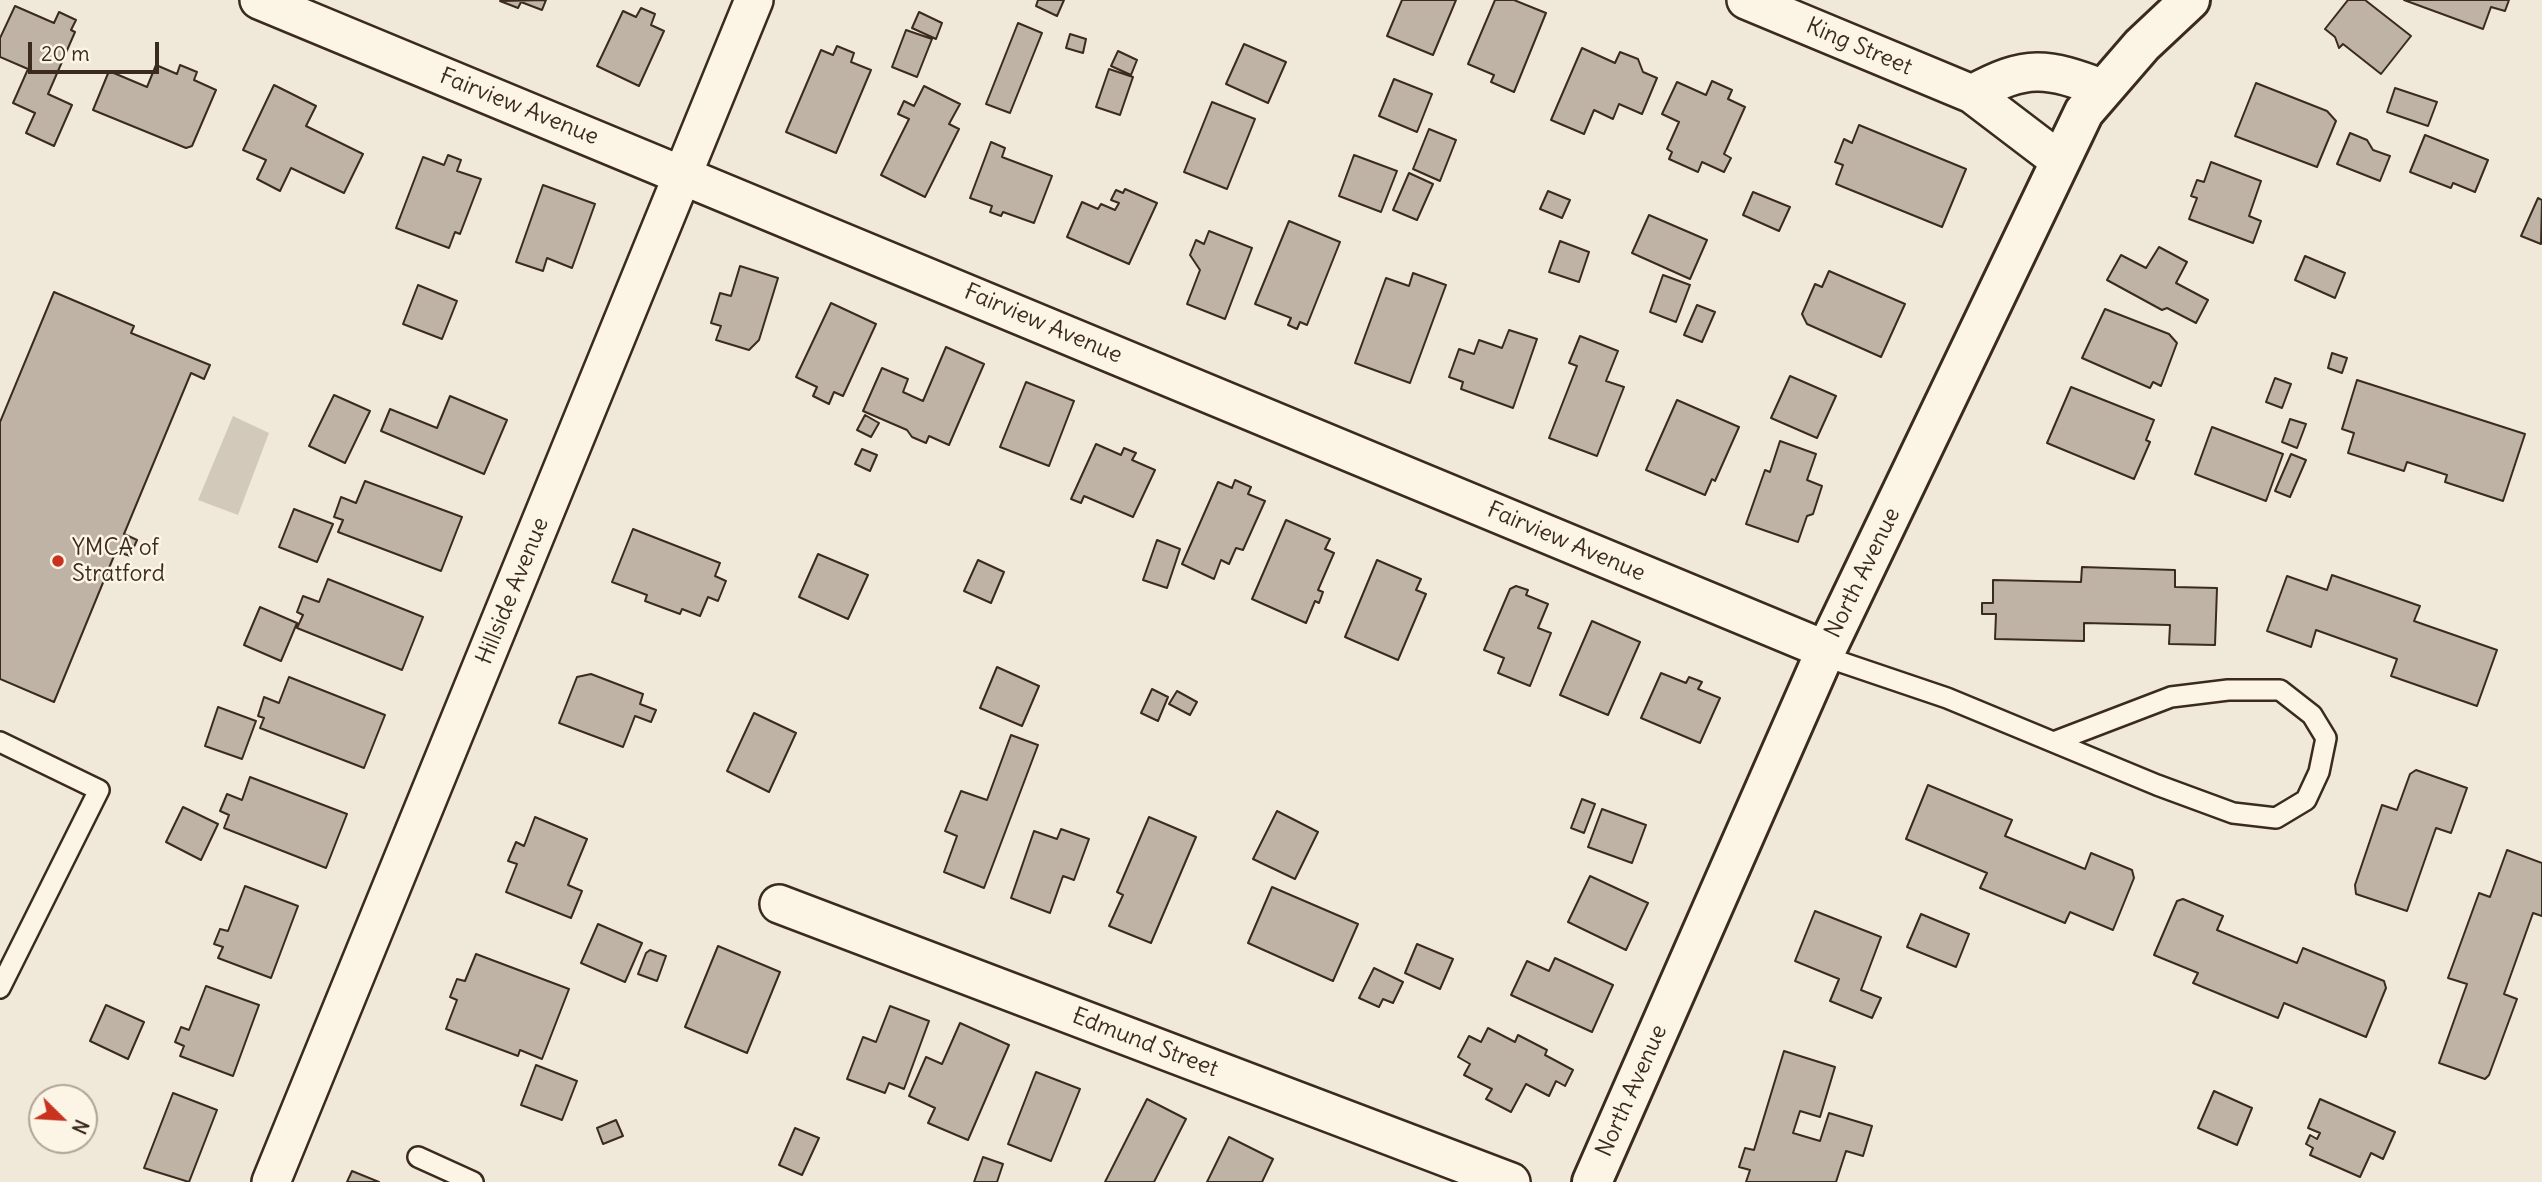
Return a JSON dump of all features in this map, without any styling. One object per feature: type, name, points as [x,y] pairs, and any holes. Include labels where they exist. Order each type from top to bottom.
[{"type":"street","name":"Fairview Avenue","points":[[259,0],[683,174],[1824,653]]},
{"type":"street","name":"Hillside Avenue","points":[[271,1182],[754,0]]},
{"type":"street","name":"King Street","points":[[1746,0],[1972,94],[2060,161]]},
{"type":"street","name":"North Avenue","points":[[1592,1182],[1824,653],[2084,112],[2142,45],[2190,0]]},
{"type":"street","points":[[1972,94],[2004,76],[2038,71],[2061,72],[2104,89]]},
{"type":"street","name":"Edmund Street","points":[[779,904],[1511,1182]]},
{"type":"lane","points":[[1824,653],[1947,698],[2157,785],[2233,813],[2276,818],[2306,800],[2319,772],[2326,738],[2312,715],[2280,690],[2228,690],[2171,697],[2056,741]]},
{"type":"lane","points":[[0,742],[99,790],[0,988]]},
{"type":"lane","points":[[418,1157],[473,1182]]},
{"type":"shaded area","points":[[233,416],[269,433],[238,515],[198,500]]},
{"type":"building","points":[[546,0],[542,10],[521,2],[518,8],[500,1]]},
{"type":"building","points":[[1038,0],[1064,0],[1057,16],[1036,6]]},
{"type":"building","points":[[1402,0],[1456,0],[1433,55],[1387,36]]},
{"type":"building","points":[[1495,0],[1514,0],[1546,13],[1514,92],[1491,82],[1494,75],[1468,64]]},
{"type":"building","points":[[2348,0],[2365,0],[2411,36],[2381,74],[2343,44],[2339,48],[2335,37],[2325,29]]},
{"type":"building","points":[[2404,0],[2509,0],[2505,11],[2491,7],[2483,29]]},
{"type":"building","points":[[15,6],[54,23],[59,12],[76,20],[71,30],[75,32],[48,94],[72,105],[54,146],[26,133],[35,113],[13,103],[28,69],[0,57],[0,38]]},
{"type":"building","points":[[641,8],[655,14],[651,25],[664,31],[639,86],[597,66],[623,11],[636,17]]},
{"type":"building","points":[[919,12],[942,23],[936,39],[912,28]]},
{"type":"building","points":[[1018,23],[1042,33],[1010,113],[986,104]]},
{"type":"building","points":[[906,30],[932,39],[917,77],[892,67]]},
{"type":"building","points":[[1070,34],[1086,39],[1083,53],[1066,48]]},
{"type":"building","points":[[1244,44],[1286,62],[1268,103],[1226,84]]},
{"type":"building","points":[[837,46],[854,53],[851,62],[871,70],[836,153],[786,132],[821,50],[833,55]]},
{"type":"building","points":[[1582,48],[1615,63],[1620,52],[1638,59],[1643,72],[1657,78],[1642,114],[1619,104],[1613,119],[1594,110],[1584,134],[1551,120]]},
{"type":"building","points":[[1118,51],[1137,60],[1131,75],[1111,66]]},
{"type":"building","points":[[156,65],[177,74],[180,65],[197,72],[194,80],[216,90],[192,146],[186,148],[93,110],[109,71],[147,87]]},
{"type":"building","points":[[1109,69],[1133,77],[1120,115],[1096,107]]},
{"type":"building","points":[[1394,79],[1432,94],[1417,132],[1379,116]]},
{"type":"building","points":[[1712,81],[1732,90],[1728,99],[1745,107],[1724,154],[1731,158],[1724,172],[1702,162],[1698,172],[1669,159],[1672,152],[1667,149],[1679,122],[1662,114],[1677,82],[1706,95]]},
{"type":"building","points":[[2256,83],[2327,111],[2336,121],[2317,167],[2235,136]]},
{"type":"building","points":[[274,85],[316,106],[306,126],[363,154],[344,193],[291,168],[280,191],[257,179],[266,160],[243,150]]},
{"type":"building","points":[[924,86],[960,104],[949,124],[959,129],[925,197],[881,175],[909,119],[898,114],[904,101],[914,106]]},
{"type":"building","points":[[2395,88],[2437,102],[2428,126],[2387,112]]},
{"type":"building","points":[[1212,102],[1255,119],[1227,189],[1184,172]]},
{"type":"building","points":[[1859,125],[1966,169],[1942,227],[1836,184],[1843,165],[1835,162],[1844,139],[1852,143]]},
{"type":"building","points":[[1429,129],[1456,140],[1440,181],[1413,169]]},
{"type":"building","points":[[2350,133],[2367,140],[2373,150],[2390,156],[2380,181],[2337,164]]},
{"type":"building","points":[[2425,135],[2488,160],[2475,192],[2453,183],[2451,188],[2410,172]]},
{"type":"building","points":[[991,142],[1005,148],[1002,157],[1052,176],[1034,223],[1003,212],[1001,216],[990,212],[992,206],[970,198]]},
{"type":"building","points":[[448,155],[461,160],[457,171],[481,179],[460,234],[455,232],[449,248],[396,228],[423,157],[444,165]]},
{"type":"building","points":[[1354,155],[1397,171],[1381,212],[1339,196]]},
{"type":"building","points":[[2211,162],[2261,181],[2249,216],[2261,221],[2253,243],[2189,219],[2197,198],[2191,196],[2197,180],[2204,182]]},
{"type":"building","points":[[1409,173],[1433,184],[1417,220],[1393,210]]},
{"type":"building","points":[[543,185],[595,204],[572,268],[547,258],[543,271],[516,262]]},
{"type":"building","points":[[1125,189],[1157,203],[1129,264],[1067,237],[1082,202],[1098,209],[1101,204],[1115,210],[1119,203],[1111,200],[1116,190],[1123,193]]},
{"type":"building","points":[[1548,191],[1570,200],[1562,218],[1540,209]]},
{"type":"building","points":[[1753,192],[1790,207],[1779,231],[1743,215]]},
{"type":"building","points":[[2538,198],[2542,200],[2541,244],[2521,236]]},
{"type":"building","points":[[1649,215],[1707,240],[1690,279],[1632,253]]},
{"type":"building","points":[[1289,221],[1340,242],[1307,325],[1300,322],[1297,329],[1288,325],[1291,318],[1255,304]]},
{"type":"building","points":[[1209,231],[1252,248],[1225,319],[1187,304],[1200,270],[1190,255],[1196,240],[1204,244]]},
{"type":"building","points":[[1560,241],[1589,252],[1579,282],[1549,272]]},
{"type":"building","points":[[2159,247],[2187,262],[2176,283],[2208,300],[2196,323],[2167,308],[2162,310],[2107,280],[2121,255],[2146,268]]},
{"type":"building","points":[[2305,256],[2345,273],[2335,298],[2295,280]]},
{"type":"building","points":[[740,266],[778,278],[759,340],[749,350],[716,340],[721,326],[711,323],[720,293],[731,296]]},
{"type":"building","points":[[1829,271],[1905,304],[1881,357],[1807,324],[1802,314],[1815,284],[1822,287]]},
{"type":"building","points":[[1413,273],[1446,285],[1410,383],[1355,363],[1386,278],[1409,286]]},
{"type":"building","points":[[1663,275],[1690,285],[1676,322],[1650,312]]},
{"type":"building","points":[[418,285],[457,301],[442,339],[403,324]]},
{"type":"building","name":"YMCA of Stratford","points":[[54,292],[134,326],[131,333],[210,365],[204,379],[191,373],[124,534],[137,540],[130,556],[116,551],[54,702],[0,679],[0,422]]},
{"type":"building","points":[[831,303],[876,324],[843,396],[834,392],[829,404],[813,396],[817,387],[796,377]]},
{"type":"building","points":[[1697,305],[1715,312],[1702,342],[1684,335]]},
{"type":"building","points":[[2105,309],[2169,334],[2177,343],[2161,386],[2153,382],[2150,388],[2082,358]]},
{"type":"building","points":[[1509,330],[1537,339],[1513,408],[1461,389],[1463,382],[1449,377],[1459,349],[1474,354],[1479,340],[1502,348]]},
{"type":"building","points":[[1580,336],[1618,351],[1606,381],[1624,387],[1597,456],[1549,438],[1577,366],[1569,363]]},
{"type":"building","points":[[946,347],[984,364],[949,445],[929,436],[926,443],[912,437],[907,430],[863,411],[882,368],[908,379],[903,392],[923,401]]},
{"type":"building","points":[[2332,353],[2347,358],[2342,373],[2328,368]]},
{"type":"building","points":[[1790,376],[1836,396],[1817,438],[1771,418]]},
{"type":"building","points":[[2275,378],[2291,384],[2282,408],[2266,402]]},
{"type":"building","points":[[2357,380],[2525,434],[2503,501],[2445,482],[2447,475],[2407,462],[2404,471],[2348,453],[2354,433],[2342,429]]},
{"type":"building","points":[[1026,382],[1074,401],[1049,466],[1000,447]]},
{"type":"building","points":[[2071,387],[2154,420],[2146,440],[2150,442],[2134,479],[2047,443]]},
{"type":"building","points":[[334,395],[370,411],[345,463],[309,446]]},
{"type":"building","points":[[450,396],[507,420],[484,474],[381,431],[390,409],[437,428]]},
{"type":"building","points":[[1677,400],[1739,427],[1715,481],[1712,479],[1705,495],[1646,470]]},
{"type":"building","points":[[865,415],[879,423],[871,437],[857,430]]},
{"type":"building","points":[[2290,419],[2306,424],[2297,448],[2282,442]]},
{"type":"building","points":[[2212,427],[2283,454],[2266,501],[2195,474]]},
{"type":"building","points":[[1780,441],[1816,454],[1807,480],[1822,486],[1813,514],[1807,516],[1798,542],[1746,524],[1765,470],[1770,472]]},
{"type":"building","points":[[1096,444],[1121,455],[1124,448],[1136,453],[1132,460],[1155,470],[1133,517],[1084,496],[1081,503],[1071,499]]},
{"type":"building","points":[[862,449],[877,455],[870,471],[855,464]]},
{"type":"building","points":[[2291,454],[2306,460],[2290,497],[2275,491]]},
{"type":"building","points":[[1235,480],[1251,487],[1248,494],[1265,501],[1243,550],[1236,548],[1229,564],[1221,560],[1214,579],[1182,564],[1218,482],[1232,488]]},
{"type":"building","points":[[365,481],[462,517],[441,571],[338,532],[343,520],[334,517],[341,497],[356,503]]},
{"type":"building","points":[[294,509],[333,524],[317,562],[279,547]]},
{"type":"building","points":[[1286,520],[1330,539],[1325,549],[1334,553],[1318,590],[1323,592],[1319,603],[1315,601],[1306,623],[1252,599]]},
{"type":"building","points":[[633,529],[720,563],[715,576],[726,581],[718,601],[708,597],[700,616],[682,609],[680,614],[645,601],[647,595],[612,582]]},
{"type":"building","points":[[1157,540],[1180,549],[1167,588],[1143,580]]},
{"type":"building","points":[[818,554],[868,575],[848,619],[799,597]]},
{"type":"building","points":[[978,560],[1004,572],[991,603],[964,591]]},
{"type":"building","points":[[1377,560],[1421,579],[1416,590],[1426,594],[1398,660],[1345,637]]},
{"type":"building","points":[[2082,567],[2175,570],[2175,587],[2217,588],[2215,645],[2169,644],[2170,625],[2084,623],[2084,641],[1995,639],[1996,614],[1982,614],[1982,603],[1993,603],[1993,580],[2081,582]]},
{"type":"building","points":[[2332,575],[2420,606],[2414,621],[2497,650],[2477,706],[2391,676],[2397,659],[2316,630],[2311,647],[2267,631],[2287,576],[2327,590]]},
{"type":"building","points":[[328,579],[423,617],[402,670],[297,628],[303,615],[297,612],[303,596],[319,602]]},
{"type":"building","points":[[1516,586],[1528,590],[1526,595],[1548,604],[1538,628],[1551,633],[1530,686],[1498,673],[1504,658],[1484,650],[1510,589]]},
{"type":"building","points":[[260,607],[297,623],[281,661],[244,645]]},
{"type":"building","points":[[1592,621],[1640,642],[1608,715],[1560,695]]},
{"type":"building","points":[[997,667],[1039,686],[1022,726],[980,708]]},
{"type":"building","points":[[1661,673],[1686,683],[1689,677],[1702,682],[1698,689],[1720,698],[1700,743],[1641,718]]},
{"type":"building","points":[[591,674],[643,694],[640,704],[656,710],[651,722],[635,716],[623,747],[559,723],[577,677]]},
{"type":"building","points":[[289,677],[385,715],[364,768],[260,728],[264,718],[258,716],[264,697],[279,703]]},
{"type":"building","points":[[1152,689],[1168,697],[1158,721],[1141,713]]},
{"type":"building","points":[[1177,691],[1197,702],[1190,715],[1169,704]]},
{"type":"building","points":[[218,707],[256,721],[242,759],[205,746]]},
{"type":"building","points":[[754,713],[796,733],[769,792],[727,771]]},
{"type":"building","points":[[1011,735],[1038,745],[984,888],[944,872],[957,836],[945,831],[961,791],[987,800]]},
{"type":"building","points":[[2416,770],[2467,788],[2451,833],[2436,828],[2407,911],[2356,894],[2355,885],[2382,805],[2397,810],[2410,774]]},
{"type":"building","points":[[250,777],[347,814],[326,868],[224,828],[229,815],[220,811],[227,794],[242,800]]},
{"type":"building","points":[[1928,785],[2012,820],[2005,836],[2085,869],[2091,853],[2132,870],[2134,878],[2113,930],[2070,912],[2065,923],[1980,888],[1987,873],[1906,839]]},
{"type":"building","points":[[1582,799],[1595,804],[1584,833],[1571,828]]},
{"type":"building","points":[[183,807],[218,824],[201,860],[166,842]]},
{"type":"building","points":[[1602,809],[1646,825],[1632,863],[1588,847]]},
{"type":"building","points":[[1277,811],[1318,832],[1295,879],[1253,859]]},
{"type":"building","points":[[535,817],[587,839],[568,885],[582,891],[571,918],[506,892],[517,864],[508,861],[516,842],[524,846]]},
{"type":"building","points":[[1149,817],[1196,837],[1151,943],[1109,926],[1123,895],[1117,892]]},
{"type":"building","points":[[1061,829],[1089,839],[1074,880],[1063,876],[1050,913],[1011,898],[1034,831],[1057,839]]},
{"type":"building","points":[[2507,850],[2542,863],[2542,916],[2533,913],[2504,994],[2517,999],[2489,1075],[2485,1079],[2439,1063],[2467,984],[2448,978],[2479,893],[2490,897]]},
{"type":"building","points":[[1590,876],[1648,903],[1626,950],[1568,922]]},
{"type":"building","points":[[245,886],[298,906],[271,978],[218,958],[223,947],[214,944],[220,929],[228,931]]},
{"type":"building","points":[[1272,887],[1358,924],[1333,981],[1248,943]]},
{"type":"building","points":[[2183,899],[2223,916],[2217,930],[2297,963],[2303,948],[2384,981],[2386,988],[2366,1037],[2284,1003],[2278,1018],[2193,983],[2198,973],[2154,955],[2177,901]]},
{"type":"building","points":[[1815,911],[1881,937],[1861,990],[1881,998],[1872,1018],[1830,1001],[1839,979],[1795,961]]},
{"type":"building","points":[[1921,914],[1969,934],[1956,967],[1907,947]]},
{"type":"building","points":[[598,924],[642,943],[625,982],[581,963]]},
{"type":"building","points":[[1417,944],[1453,959],[1440,989],[1405,973]]},
{"type":"building","points":[[718,946],[780,972],[747,1053],[685,1027]]},
{"type":"building","points":[[650,950],[666,956],[657,981],[638,974],[646,953]]},
{"type":"building","points":[[476,954],[569,989],[542,1059],[520,1050],[518,1056],[446,1029],[457,1000],[450,997],[457,979],[465,981]]},
{"type":"building","points":[[1555,958],[1613,985],[1592,1032],[1511,995],[1527,961],[1549,971]]},
{"type":"building","points":[[1374,968],[1403,982],[1393,1003],[1383,999],[1379,1007],[1359,998]]},
{"type":"building","points":[[206,986],[259,1005],[233,1076],[180,1056],[184,1046],[175,1042],[181,1027],[189,1030]]},
{"type":"building","points":[[106,1005],[144,1022],[128,1059],[90,1041]]},
{"type":"building","points":[[890,1006],[929,1021],[904,1089],[889,1083],[885,1093],[847,1079],[863,1037],[876,1042]]},
{"type":"building","points":[[960,1023],[1009,1045],[968,1140],[928,1123],[935,1108],[909,1096],[926,1057],[942,1064]]},
{"type":"building","points":[[1488,1028],[1515,1042],[1518,1035],[1547,1050],[1545,1055],[1573,1070],[1565,1086],[1556,1081],[1549,1096],[1526,1084],[1511,1112],[1486,1099],[1492,1089],[1464,1075],[1470,1064],[1458,1057],[1469,1036],[1481,1042]]},
{"type":"building","points":[[1784,1051],[1835,1067],[1820,1117],[1800,1111],[1793,1133],[1820,1141],[1829,1113],[1872,1126],[1863,1156],[1846,1151],[1836,1182],[1746,1182],[1750,1170],[1739,1167],[1745,1148],[1754,1150]]},
{"type":"building","points":[[536,1065],[577,1081],[562,1120],[521,1105]]},
{"type":"building","points":[[1036,1072],[1080,1089],[1051,1161],[1008,1144]]},
{"type":"building","points":[[2214,1091],[2252,1108],[2237,1145],[2198,1128]]},
{"type":"building","points":[[173,1093],[217,1110],[189,1182],[144,1168]]},
{"type":"building","points":[[1147,1099],[1186,1119],[1154,1182],[1105,1182]]},
{"type":"building","points":[[2320,1099],[2395,1132],[2383,1159],[2371,1153],[2360,1177],[2310,1155],[2313,1148],[2306,1144],[2310,1135],[2317,1139],[2320,1133],[2308,1128]]},
{"type":"building","points":[[616,1120],[623,1136],[603,1144],[597,1128]]},
{"type":"building","points":[[795,1128],[819,1138],[802,1175],[779,1165]]},
{"type":"building","points":[[1229,1137],[1273,1159],[1262,1182],[1207,1182]]},
{"type":"building","points":[[983,1157],[1003,1164],[997,1182],[974,1182]]},
{"type":"building","points":[[352,1171],[379,1182],[347,1182]]},
{"type":"place","name":"YMCA of Stratford","points":[[58,561]]}]
